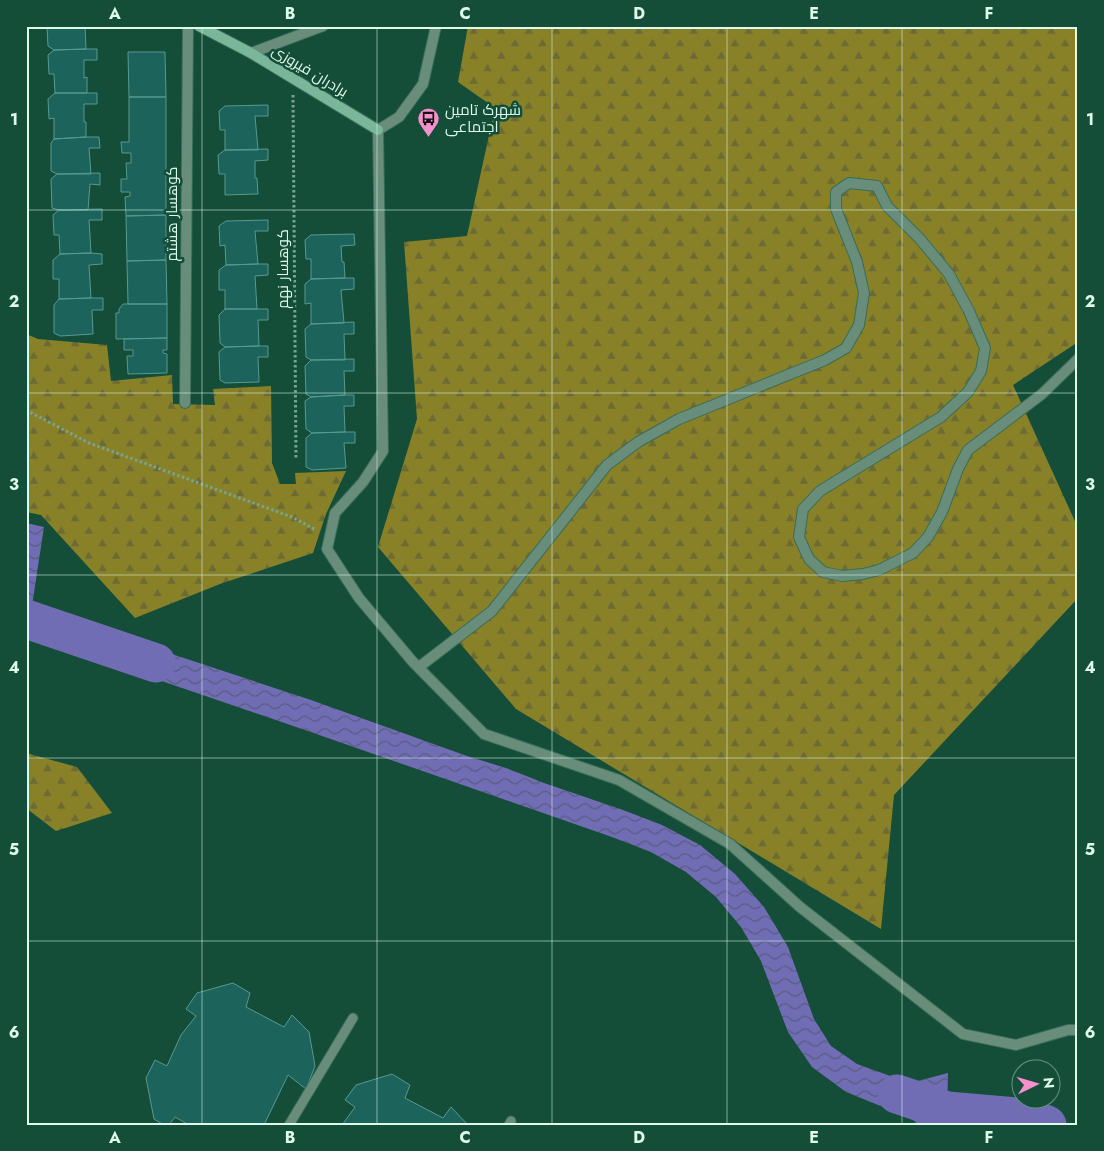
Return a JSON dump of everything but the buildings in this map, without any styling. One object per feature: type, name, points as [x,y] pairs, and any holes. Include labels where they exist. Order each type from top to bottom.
[{"type":"main road","name":"برادران فیروزی","points":[[199,26],[293,77],[378,130]]},
{"type":"street","name":"کوهسار هشتم","points":[[185,403],[188,26]]},
{"type":"street","points":[[251,53],[323,26]]},
{"type":"street","points":[[436,26],[423,84],[399,117],[378,130],[383,451],[363,482],[335,512],[327,549],[359,598],[419,667],[484,734],[619,780],[730,844],[800,907],[963,1034],[1016,1045],[1068,1030],[1078,1030]]},
{"type":"street","points":[[419,667],[492,611],[607,465],[638,442],[680,419],[825,360],[846,348],[859,325],[864,293],[857,262],[836,210],[836,192],[849,183],[877,186],[888,206],[920,239],[949,274],[970,311],[985,348],[981,371],[968,392],[942,417],[820,491],[803,509],[799,538],[809,559],[823,572],[842,576],[863,574],[879,570],[913,553],[928,537],[937,521],[958,469],[968,450],[1042,394],[1078,359]]},
{"type":"lane","points":[[289,1125],[353,1018]]},
{"type":"path","name":"کوهسار نهم","points":[[293,77],[296,460]]},
{"type":"path","points":[[26,410],[89,443],[292,517],[330,538]]},
{"type":"green space","points":[[468,26],[1078,26],[1078,342],[1013,385],[1078,528],[1078,598],[894,795],[881,929],[516,709],[378,547],[417,419],[404,242],[467,236],[495,108],[458,82]]},
{"type":"green space","points":[[26,334],[38,339],[107,345],[111,381],[172,375],[173,404],[215,405],[213,389],[271,386],[272,463],[280,484],[296,484],[295,473],[346,471],[326,514],[313,553],[220,584],[135,618],[41,515],[26,512]]},
{"type":"green space","points":[[26,753],[77,767],[112,813],[56,831],[26,808]]},
{"type":"water","points":[[26,523],[44,527],[26,645]]},
{"type":"water","points":[[108,633],[311,700],[467,756],[506,768],[662,825],[700,845],[735,874],[764,907],[788,947],[814,1019],[831,1046],[857,1064],[910,1083],[948,1073],[947,1111],[942,1125],[918,1125],[906,1112],[888,1109],[846,1092],[812,1067],[788,1032],[761,961],[741,927],[716,897],[686,872],[651,852],[612,837],[147,676],[99,662]]},
{"type":"waterway","points":[[26,619],[156,663]]},
{"type":"waterway","points":[[897,1094],[947,1111],[1030,1118],[1047,1125]]},
{"type":"place","name":"شهرک تامین اجتماعی","points":[[429,138]]}]
